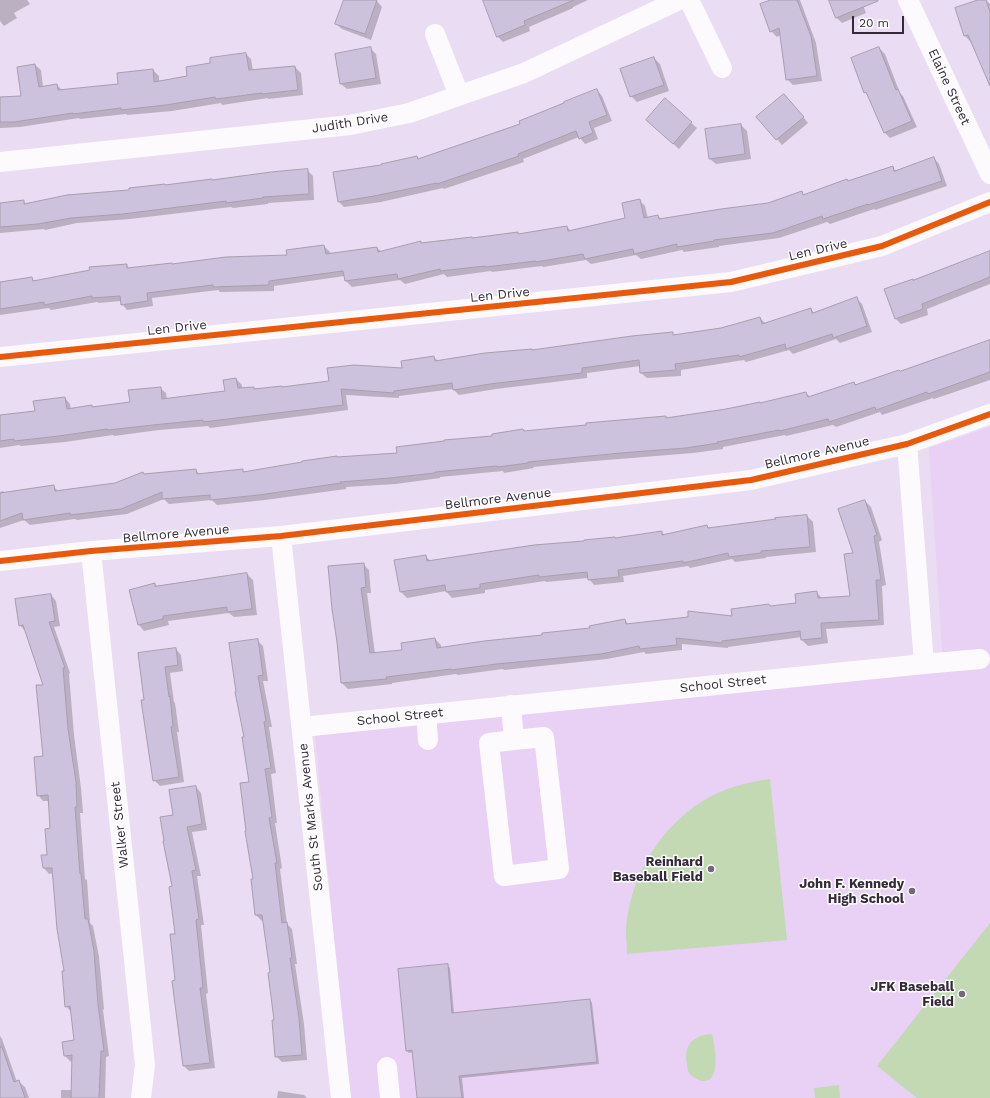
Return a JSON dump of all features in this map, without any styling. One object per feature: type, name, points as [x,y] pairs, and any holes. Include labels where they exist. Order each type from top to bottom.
[{"type":"street","name":"Judith Drive","points":[[0,162],[350,125],[409,113],[524,72],[679,0]]},
{"type":"street","points":[[689,0],[722,68]]},
{"type":"street","name":"Elaine Street","points":[[908,0],[990,174]]},
{"type":"street","points":[[435,34],[459,95]]},
{"type":"street","name":"Len Drive","points":[[0,357],[731,282],[882,246],[990,202]]},
{"type":"street","name":"Bellmore Avenue","points":[[0,561],[91,551],[281,536],[751,480],[907,444],[990,414]]},
{"type":"street","points":[[907,444],[924,664]]},
{"type":"street","name":"South St Marks Avenue","points":[[281,536],[341,1098]]},
{"type":"street","name":"Walker Street","points":[[91,551],[145,1065],[141,1098]]},
{"type":"street","name":"School Street","points":[[302,727],[980,659]]},
{"type":"street","points":[[511,705],[514,740]]},
{"type":"street","points":[[426,714],[428,740]]},
{"type":"street","points":[[544,737],[559,869],[504,876],[489,743],[514,740],[544,737]]},
{"type":"street","points":[[387,1068],[390,1098]]},
{"type":"shaded area","points":[[990,427],[990,1098],[349,1098],[315,734],[943,666],[929,448]]},
{"type":"green space","name":"Reinhard Baseball Field","points":[[770,779],[787,940],[627,954],[626,929],[633,892],[640,874],[659,841],[686,813],[709,797],[734,787]]},
{"type":"green space","name":"JFK Baseball Field","points":[[990,923],[990,1098],[917,1098],[877,1066]]},
{"type":"green space","points":[[712,1034],[715,1050],[714,1071],[712,1077],[708,1080],[702,1081],[689,1073],[686,1052],[690,1043],[698,1037]]},
{"type":"green space","points":[[839,1085],[840,1098],[815,1098],[814,1088]]},
{"type":"building","points":[[344,0],[377,0],[365,34],[335,24]]},
{"type":"building","points":[[483,0],[574,0],[524,21],[525,25],[497,37]]},
{"type":"building","points":[[771,0],[797,0],[811,36],[817,76],[786,80],[779,28],[770,32],[760,4]]},
{"type":"building","points":[[829,0],[878,0],[878,1],[836,18]]},
{"type":"building","points":[[978,0],[986,0],[990,12],[990,86],[968,35],[964,36],[955,8]]},
{"type":"building","points":[[371,47],[376,78],[340,84],[335,54]]},
{"type":"building","points":[[879,47],[896,90],[898,89],[912,121],[884,133],[866,92],[864,93],[851,58]]},
{"type":"building","points":[[246,53],[249,70],[295,66],[298,90],[216,99],[215,97],[166,105],[121,110],[121,108],[73,113],[14,122],[0,122],[0,97],[21,96],[17,67],[35,64],[39,87],[57,84],[58,90],[118,84],[117,73],[153,69],[154,82],[187,76],[186,67],[210,63],[210,58]]},
{"type":"building","points":[[654,57],[664,85],[630,97],[620,69]]},
{"type":"building","points":[[597,89],[607,115],[589,122],[593,133],[579,139],[576,131],[518,154],[519,156],[437,184],[338,202],[333,172],[381,165],[417,156],[418,159],[520,124],[519,121]]},
{"type":"building","points":[[784,94],[804,117],[776,140],[756,117]]},
{"type":"building","points":[[665,98],[692,122],[673,144],[646,120]]},
{"type":"building","points":[[741,124],[745,154],[709,159],[705,129]]},
{"type":"building","points":[[934,157],[942,181],[823,219],[822,216],[773,233],[714,240],[677,247],[677,244],[634,254],[633,249],[585,259],[583,254],[536,262],[440,271],[440,269],[398,279],[397,274],[345,281],[343,271],[269,281],[269,285],[213,287],[213,285],[147,293],[148,301],[121,305],[120,296],[92,298],[92,296],[44,305],[44,302],[0,309],[0,282],[32,277],[33,281],[90,270],[89,267],[127,264],[127,268],[226,257],[287,255],[286,250],[324,245],[326,254],[377,247],[378,252],[421,241],[421,243],[518,232],[518,234],[567,226],[568,231],[625,218],[622,203],[640,199],[644,218],[658,215],[659,219],[768,203],[802,191],[803,195],[847,179],[848,181],[893,166],[894,171]]},
{"type":"building","points":[[308,169],[309,194],[263,197],[226,203],[226,201],[123,214],[71,218],[38,224],[0,227],[0,203],[24,200],[24,204],[67,195],[129,190],[129,188]]},
{"type":"building","points":[[990,251],[990,277],[922,304],[923,309],[895,319],[884,289],[913,280]]},
{"type":"building","points":[[857,297],[867,326],[833,338],[832,334],[786,349],[785,344],[739,357],[739,355],[675,364],[676,370],[640,373],[639,360],[582,368],[582,373],[453,390],[452,383],[394,391],[394,393],[341,389],[343,405],[203,422],[203,420],[107,429],[14,441],[14,439],[0,441],[0,415],[35,411],[33,401],[65,397],[67,409],[92,405],[92,407],[130,402],[128,390],[161,387],[162,399],[225,391],[223,380],[236,378],[238,388],[254,387],[254,389],[282,387],[329,381],[327,368],[354,365],[402,368],[401,361],[434,356],[435,361],[485,353],[532,350],[632,336],[673,332],[673,335],[721,328],[760,317],[762,324],[811,308],[812,313]]},
{"type":"building","points":[[990,340],[990,372],[928,394],[927,392],[876,410],[875,407],[829,422],[828,419],[780,431],[717,442],[718,443],[686,448],[528,462],[498,467],[340,482],[341,483],[259,495],[210,500],[210,495],[162,499],[162,492],[121,509],[70,515],[70,513],[23,520],[22,513],[0,521],[0,493],[54,485],[55,491],[115,483],[143,472],[144,474],[196,469],[197,474],[243,469],[243,472],[337,456],[397,453],[396,447],[444,440],[492,436],[492,434],[523,429],[524,431],[586,425],[586,423],[666,416],[666,418],[760,403],[806,392],[808,397],[854,382],[855,385],[899,370],[900,371]]},
{"type":"building","points":[[865,500],[877,535],[874,536],[881,580],[876,580],[879,620],[821,623],[822,638],[801,640],[800,631],[722,641],[722,643],[676,638],[677,645],[640,649],[639,646],[601,654],[451,669],[386,677],[387,679],[341,683],[328,566],[364,563],[366,587],[361,588],[370,653],[402,650],[401,643],[435,638],[437,648],[542,635],[542,633],[590,628],[589,626],[625,619],[626,624],[688,617],[688,611],[732,616],[731,609],[769,604],[770,606],[796,603],[795,594],[817,591],[818,598],[850,596],[844,554],[853,553],[838,509]]},
{"type":"building","points":[[807,515],[810,547],[761,551],[761,553],[729,557],[728,553],[683,563],[683,561],[618,570],[619,577],[588,580],[587,572],[539,577],[539,575],[480,584],[480,588],[446,592],[445,585],[400,592],[394,560],[426,555],[427,561],[534,545],[615,538],[662,531],[662,535],[707,525],[708,528]]},
{"type":"building","points":[[247,573],[252,609],[227,612],[227,607],[163,616],[163,619],[138,625],[129,590],[155,583],[155,586]]},
{"type":"building","points":[[51,594],[55,621],[49,622],[65,668],[63,668],[68,729],[76,782],[77,807],[75,807],[80,874],[81,873],[85,919],[88,919],[94,951],[98,1004],[104,1051],[101,1051],[99,1098],[71,1098],[72,1055],[64,1056],[62,1042],[74,1040],[70,1006],[65,1007],[62,971],[64,971],[57,929],[52,868],[43,868],[41,855],[47,855],[45,829],[50,828],[48,795],[37,796],[34,757],[43,756],[36,685],[43,685],[23,625],[19,626],[15,599]]},
{"type":"building","points":[[258,639],[263,675],[258,676],[266,721],[264,722],[271,768],[265,769],[272,817],[269,818],[277,863],[275,863],[282,923],[287,922],[302,1055],[275,1057],[272,1020],[274,1020],[268,973],[270,972],[262,915],[255,915],[251,879],[253,879],[245,831],[240,783],[249,782],[242,737],[244,737],[235,692],[229,643]]},
{"type":"building","points":[[176,648],[178,665],[165,667],[173,726],[171,727],[179,777],[153,781],[141,700],[144,700],[138,653]]},
{"type":"building","points":[[196,786],[202,824],[187,827],[196,870],[192,871],[199,919],[196,920],[203,988],[200,988],[210,1063],[183,1066],[172,981],[175,980],[170,934],[175,934],[169,887],[172,886],[160,817],[173,815],[169,790]]},
{"type":"building","points":[[448,964],[452,1013],[590,999],[597,1062],[459,1076],[462,1098],[417,1098],[412,1050],[406,1051],[398,969]]},
{"type":"building","points":[[2,1047],[14,1082],[19,1080],[25,1098],[0,1098],[0,1048]]},
{"type":"cycle path","points":[[0,357],[731,282],[882,246],[990,202]]},
{"type":"cycle path","points":[[0,561],[91,551],[281,536],[751,480],[907,444],[990,414]]},
{"type":"place","name":"Reinhard Baseball Field","points":[[711,869]]},
{"type":"place","name":"John F. Kennedy High School","points":[[912,891]]},
{"type":"place","name":"JFK Baseball Field","points":[[962,994]]}]
